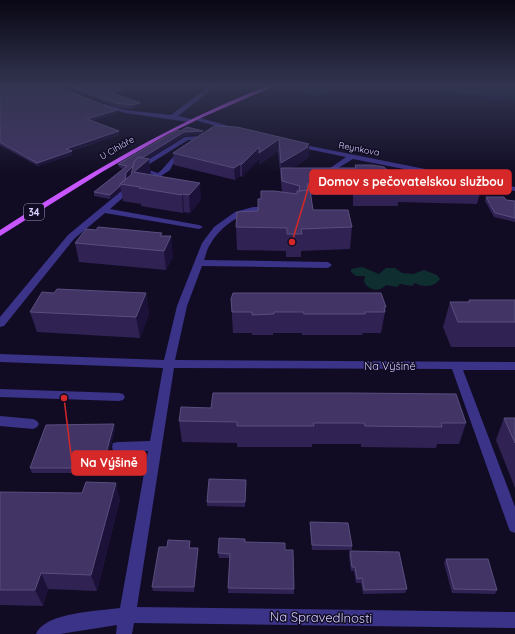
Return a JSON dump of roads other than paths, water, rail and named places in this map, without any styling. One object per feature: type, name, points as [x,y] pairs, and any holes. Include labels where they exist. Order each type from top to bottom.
[{"type":"main road","name":"U Cihláře","points":[[0,234],[114,161],[201,115]]},
{"type":"street","points":[[153,115],[189,120]]},
{"type":"street","points":[[200,120],[244,132]]},
{"type":"street","points":[[0,324],[68,240],[130,189],[130,178],[140,169],[139,168],[142,165],[187,138],[204,138],[227,127]]},
{"type":"street","points":[[140,169],[159,175],[168,169],[170,163],[197,146],[206,139],[204,138]]},
{"type":"street","name":"Reynkova","points":[[290,144],[515,190]]},
{"type":"street","points":[[325,174],[351,157]]},
{"type":"street","points":[[124,634],[169,364],[182,306],[198,263],[206,243],[217,229],[238,214],[253,209],[283,208]]},
{"type":"street","points":[[104,210],[199,227]]},
{"type":"street","points":[[198,263],[328,264]]},
{"type":"street","name":"Na Výšině","points":[[0,358],[169,364],[457,367],[515,366]]},
{"type":"street","points":[[457,367],[515,526]]},
{"type":"street","points":[[0,393],[119,397]]},
{"type":"street","points":[[0,421],[33,424]]},
{"type":"street","points":[[118,447],[156,446]]},
{"type":"street","name":"Na Spravedlnosti","points":[[44,634],[59,625],[127,615],[515,620]]},
{"type":"place","name":"Domov s pečovatelskou službou","points":[[292,242]]},
{"type":"place","name":"Na Výšině","points":[[64,398]]}]
